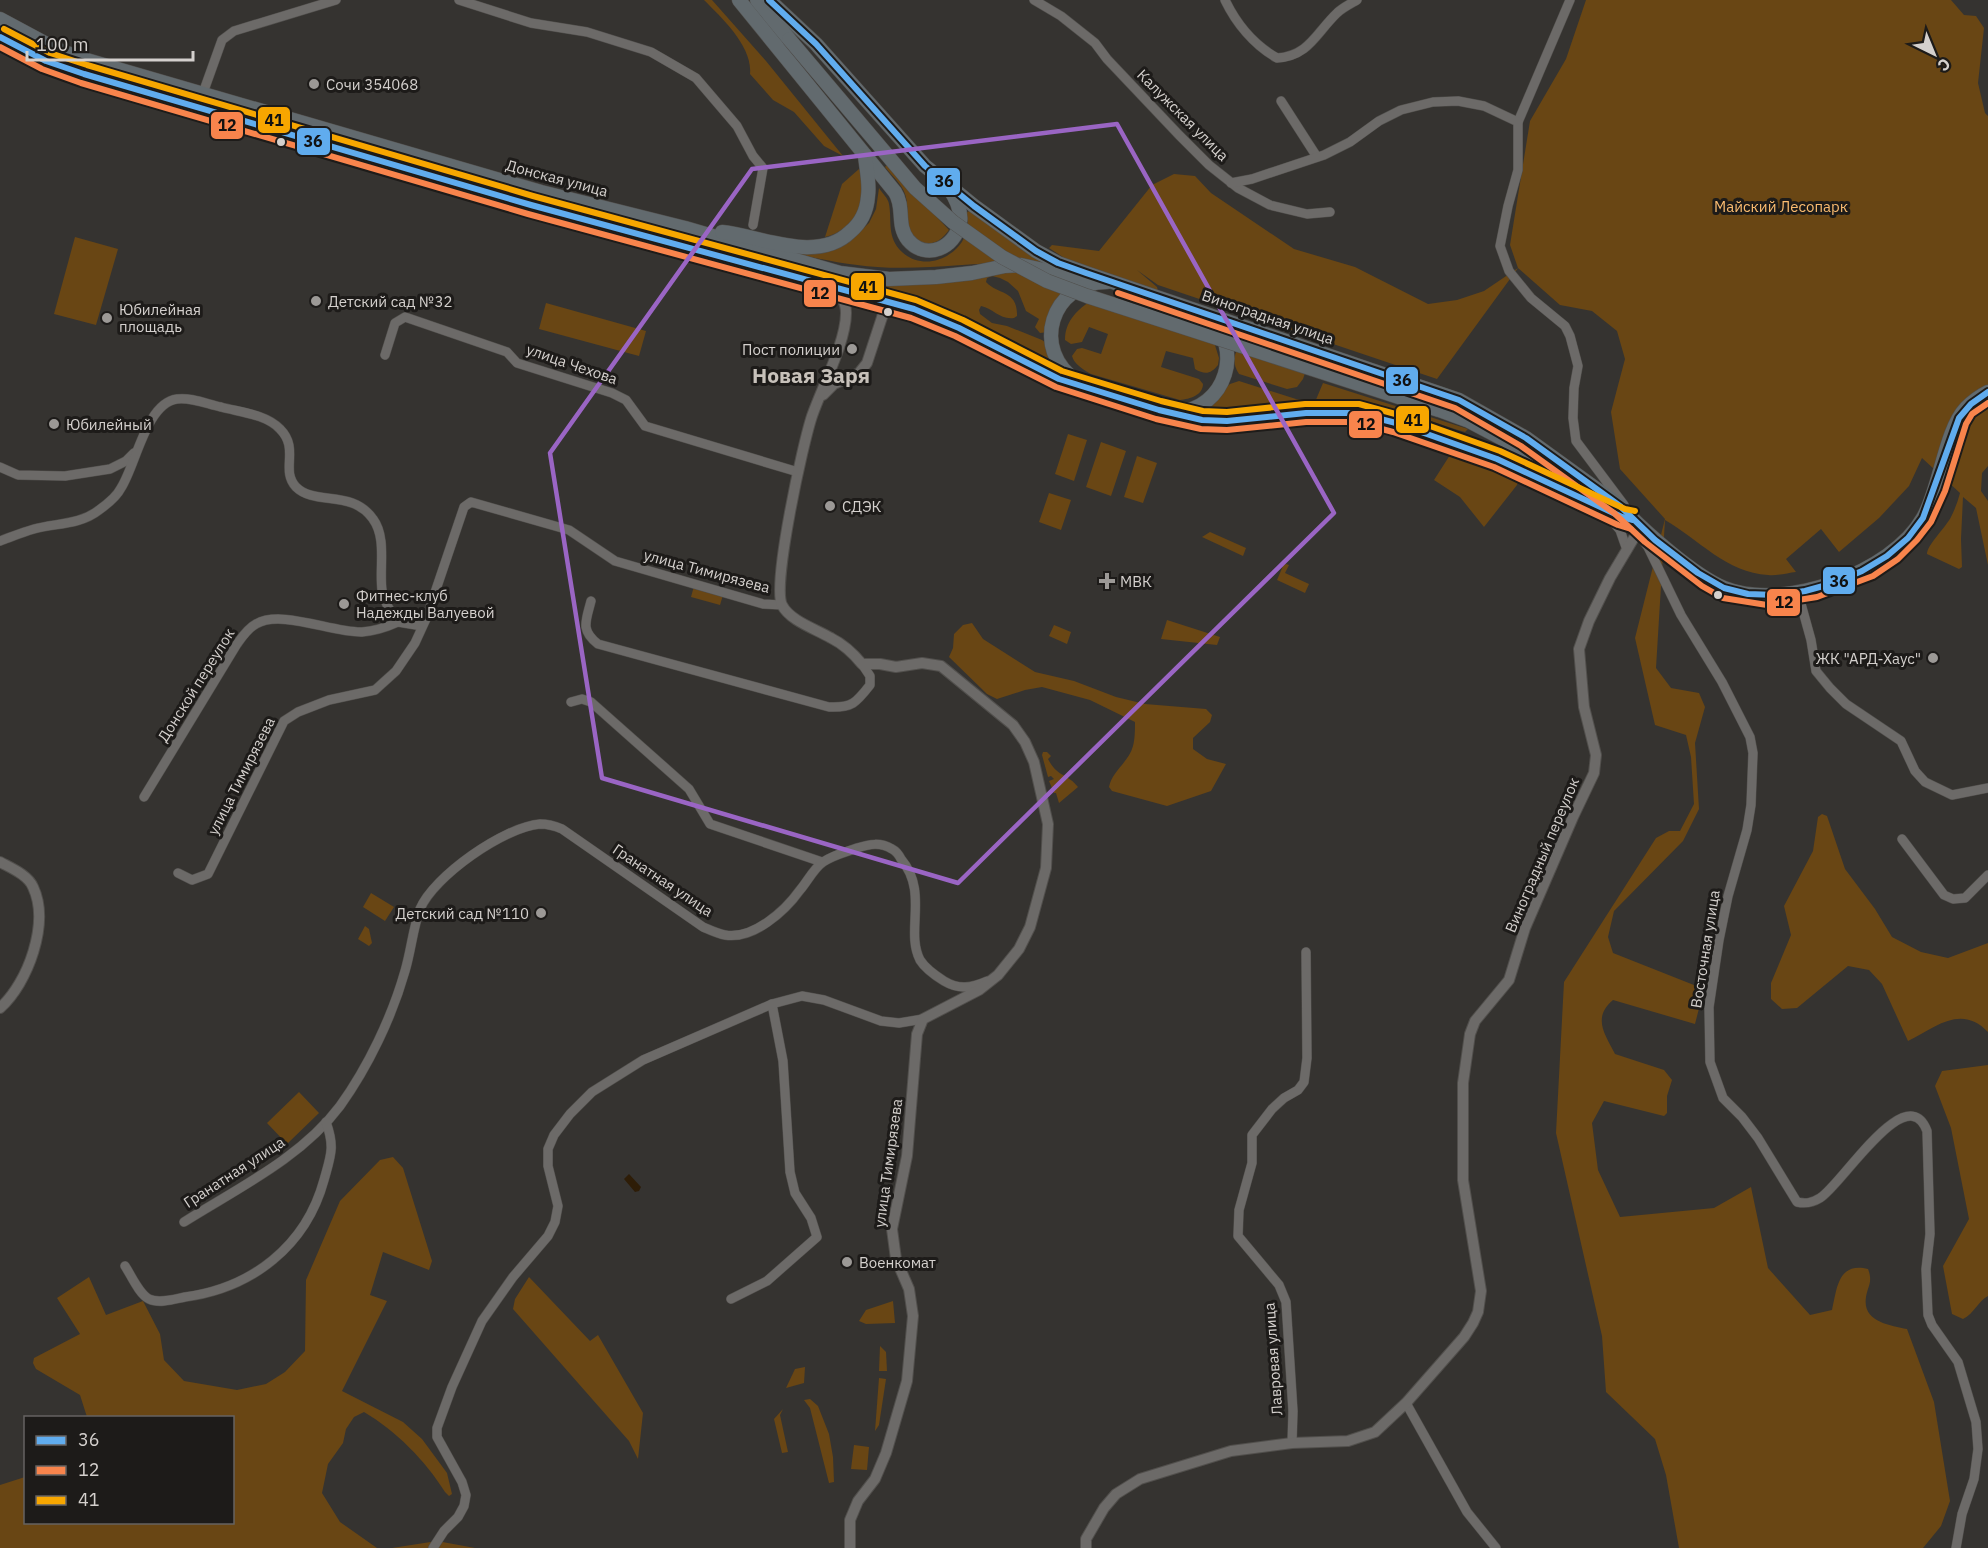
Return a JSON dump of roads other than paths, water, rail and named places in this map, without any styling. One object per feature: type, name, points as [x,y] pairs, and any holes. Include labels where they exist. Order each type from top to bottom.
[{"type":"main road","points":[[739,0],[818,95],[900,200],[900,222],[905,235],[914,245],[926,251],[938,250],[948,244],[960,224],[958,206],[945,182]]},
{"type":"main road","points":[[758,0],[915,188],[953,222],[1002,257],[1047,281],[1087,296],[1468,421],[1507,441],[1637,526]]},
{"type":"main road","name":"Виноградная улица","points":[[769,0],[816,44],[925,166],[1036,251],[1058,263],[1458,400],[1526,438],[1620,506],[1637,526],[1682,561],[1725,589],[1768,596],[1814,589],[1869,568],[1892,553],[1923,518],[1936,488],[1958,420],[1965,408],[1988,392]]},
{"type":"main road","name":"Донская улица","points":[[0,19],[54,48],[83,59],[203,93],[531,205],[914,309],[959,328],[1042,372],[1159,410],[1202,420],[1227,421],[1306,413],[1357,413],[1396,423],[1497,459],[1637,526]]},
{"type":"main road","name":"Донская улица","points":[[0,37],[46,61],[77,72],[409,162],[685,228],[840,273],[889,279],[972,273],[1005,266],[1021,266],[1121,284]]},
{"type":"main road","points":[[685,228],[741,234],[794,247],[816,247],[838,242],[855,228],[866,209],[869,187],[865,155]]},
{"type":"main road","points":[[1088,387],[1070,377],[1057,360],[1051,340],[1053,320],[1063,301],[1079,288],[1099,282],[1121,284]]},
{"type":"main road","points":[[1159,410],[1180,412],[1200,406],[1216,393],[1226,375],[1228,354],[1222,334],[1209,317],[1191,308]]},
{"type":"street","points":[[203,93],[222,40],[227,35],[336,0]]},
{"type":"street","points":[[459,0],[531,23],[587,32],[651,52],[696,78],[737,126],[753,156],[763,168],[753,225]]},
{"type":"street","name":"Калужская улица","points":[[1034,0],[1061,16],[1095,43],[1107,59],[1179,135],[1231,183],[1270,205],[1307,214],[1330,212]]},
{"type":"street","points":[[1225,0],[1235,20],[1253,40],[1277,58],[1289,57],[1303,51],[1339,11],[1357,0]]},
{"type":"street","points":[[1570,0],[1518,122],[1518,170],[1500,246],[1509,271],[1531,298],[1565,326],[1570,336],[1578,366],[1574,388],[1573,418],[1576,441],[1613,489],[1637,526]]},
{"type":"street","points":[[1281,101],[1317,157]]},
{"type":"street","points":[[1231,183],[1252,179],[1335,151],[1379,121],[1401,110],[1433,102],[1458,101],[1484,106],[1518,122]]},
{"type":"street","name":"улица Тимирязева","points":[[830,286],[842,298],[846,312],[844,326],[812,417],[798,472],[786,533],[779,588],[782,605],[792,616],[848,649],[862,664]]},
{"type":"street","points":[[818,400],[834,384],[860,373],[867,363],[887,302]]},
{"type":"street","name":"улица Чехова","points":[[385,355],[395,322],[405,317],[507,352],[517,363],[612,393],[626,400],[645,426],[798,472]]},
{"type":"street","points":[[833,362],[838,373],[847,377]]},
{"type":"street","points":[[0,541],[35,529],[76,522],[98,511],[121,489],[152,416],[174,399],[187,399],[264,419],[279,427],[288,439],[289,473],[291,481],[298,489],[306,494],[345,500],[361,508],[376,524],[379,533],[382,591],[398,622]]},
{"type":"street","points":[[0,467],[18,476],[76,474],[110,469],[126,461],[140,446]]},
{"type":"street","name":"улица Тимирязева","points":[[178,873],[192,880],[208,874],[284,721],[298,712],[329,700],[375,690],[396,671],[416,643],[464,507],[471,502],[569,530],[615,561],[763,604],[782,605]]},
{"type":"street","points":[[1599,506],[1620,530],[1627,550]]},
{"type":"street","name":"Виноградный переулок","points":[[1406,1403],[1464,1337],[1478,1312],[1481,1290],[1463,1180],[1463,1083],[1470,1034],[1475,1021],[1509,980],[1525,928],[1594,773],[1596,755],[1584,707],[1579,650],[1589,621],[1627,550],[1637,526]]},
{"type":"street","name":"Восточная улица","points":[[1637,526],[1681,615],[1702,647],[1743,722],[1750,737],[1753,753],[1751,805],[1747,830],[1728,896],[1708,1007],[1710,1062],[1718,1089],[1723,1098],[1758,1137],[1797,1202],[1805,1204],[1821,1197],[1833,1187],[1876,1137],[1898,1119],[1912,1115],[1923,1122],[1927,1131],[1930,1234],[1926,1269],[1928,1315],[1932,1325],[1958,1362],[1976,1422],[1978,1449],[1974,1479],[1962,1514],[1956,1548]]},
{"type":"street","points":[[1798,592],[1811,640],[1816,671],[1830,688],[1846,704],[1901,741],[1915,771],[1925,782],[1952,795],[1988,788]]},
{"type":"street","points":[[591,601],[585,625],[588,636],[598,644],[829,707],[846,708],[858,700],[870,686],[870,676],[862,664]]},
{"type":"street","name":"Донской переулок","points":[[144,797],[237,644],[256,623],[275,618],[360,632],[384,628],[398,622],[422,626]]},
{"type":"street","points":[[433,1548],[444,1531],[458,1517],[464,1506],[466,1495],[462,1482],[437,1437],[437,1428],[452,1387],[490,1306],[548,1236],[555,1222],[558,1206],[548,1166],[548,1149],[554,1135],[592,1092],[619,1073],[669,1048],[772,1004],[802,996],[824,1000],[881,1021],[899,1023],[923,1019],[979,990],[998,975],[1019,949],[1030,927],[1046,868],[1048,828],[1041,787],[1025,742],[1013,725],[941,666],[922,663],[896,666],[862,664]]},
{"type":"street","points":[[571,702],[582,699],[591,702],[688,789],[710,824],[822,862],[845,852],[877,843],[894,849],[906,864],[913,880],[916,940],[920,959],[940,979],[961,988],[978,985],[998,975]]},
{"type":"street","name":"Гранатная улица","points":[[184,1222],[283,1160],[326,1122],[357,1080],[378,1040],[405,972],[420,908],[430,893],[448,875],[487,844],[539,824],[562,829],[703,927],[726,936],[754,931],[778,914],[794,899],[822,862]]},
{"type":"street","points":[[1902,839],[1944,895],[1953,899],[1965,898],[1988,875]]},
{"type":"street","points":[[0,862],[18,871],[33,885],[39,918],[36,941],[29,964],[17,989],[0,1008]]},
{"type":"street","name":"Лавровая улица","points":[[1292,1443],[1293,1410],[1286,1302],[1279,1286],[1238,1236],[1239,1210],[1252,1163],[1252,1135],[1272,1109],[1284,1098],[1299,1090],[1304,1083],[1307,1058],[1306,952]]},
{"type":"street","points":[[731,1299],[767,1281],[817,1237],[811,1218],[795,1193],[790,1172],[783,1061],[772,1004]]},
{"type":"street","name":"улица Тимирязева","points":[[850,1548],[850,1520],[858,1501],[875,1479],[886,1453],[907,1381],[913,1316],[909,1289],[896,1259],[892,1229],[907,1156],[917,1034],[923,1019]]},
{"type":"street","points":[[125,1266],[145,1297],[155,1301],[204,1295],[250,1277],[277,1257],[294,1239],[310,1215],[321,1189],[332,1149],[326,1122]]},
{"type":"street","points":[[1086,1548],[1086,1539],[1104,1508],[1116,1494],[1140,1479],[1231,1451],[1292,1443],[1348,1441],[1360,1438],[1375,1432],[1406,1403],[1467,1512],[1496,1548]]},
{"type":"place","name":"Сочи 354068","points":[[314,84]]},
{"type":"place","name":"Детский сад №32","points":[[316,301]]},
{"type":"place","name":"Юбилейная площадь","points":[[107,318]]},
{"type":"place","name":"Пост полиции","points":[[852,349]]},
{"type":"place","name":"Юбилейный","points":[[54,424]]},
{"type":"place","name":"СДЭК","points":[[830,506]]},
{"type":"place","name":"МВК","points":[[1107,581]]},
{"type":"place","name":"Фитнес-клуб Надежды Валуевой","points":[[344,604]]},
{"type":"place","name":"ЖК \"АРД-Хаус\"","points":[[1933,658]]},
{"type":"place","name":"Детский сад №110","points":[[541,913]]},
{"type":"place","name":"Военкомат","points":[[847,1262]]},
{"type":"district","name":"Новая Заря","points":[[811,375]]},
{"type":"park label","name":"Майский Лесопарк","points":[[1781,206]]}]
